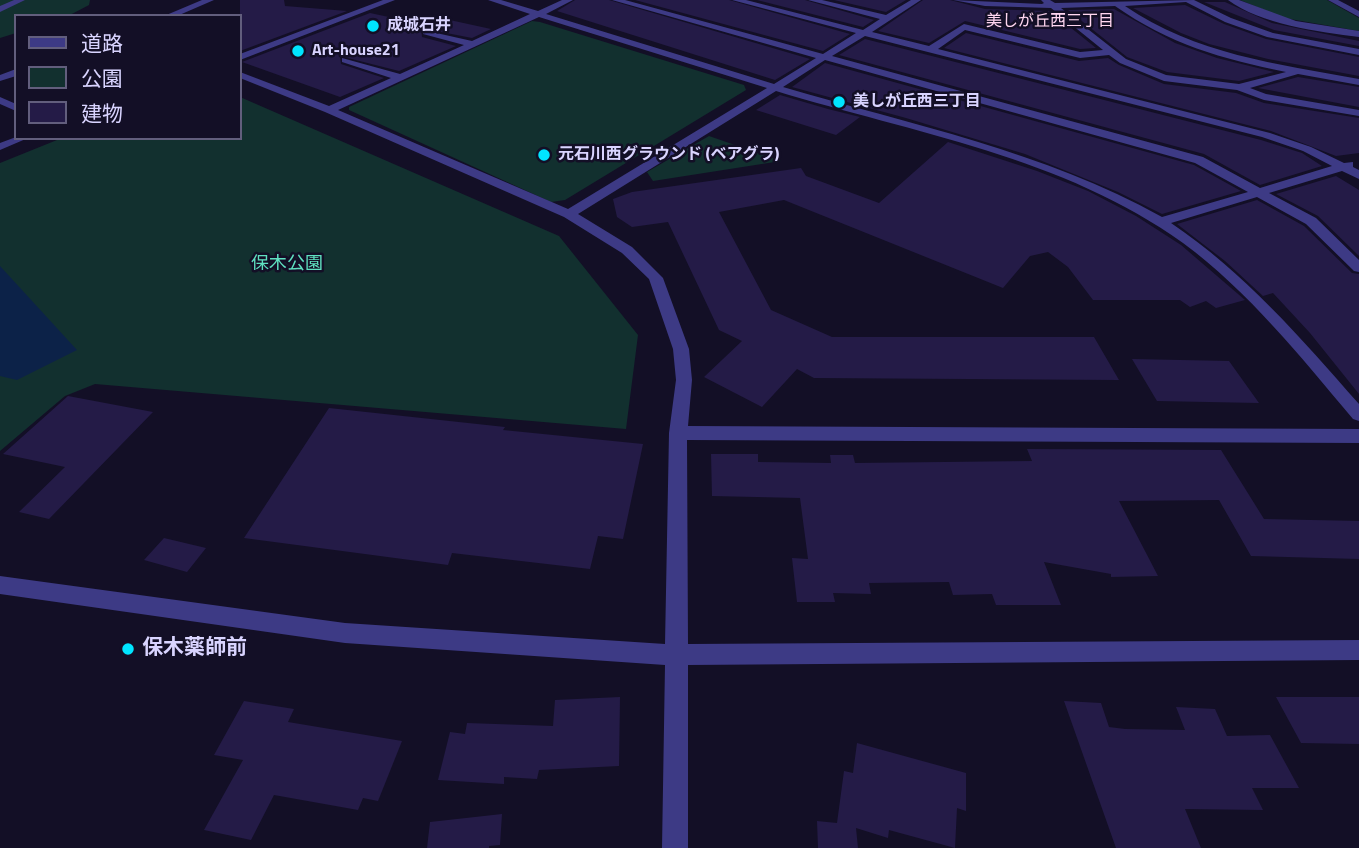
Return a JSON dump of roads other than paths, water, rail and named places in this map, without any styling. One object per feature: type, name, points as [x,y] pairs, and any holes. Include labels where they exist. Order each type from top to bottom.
[{"type":"street","points":[[0,9],[21,0]]},
{"type":"street","points":[[173,14],[211,0]]},
{"type":"street","points":[[242,56],[391,0]]},
{"type":"street","points":[[492,0],[774,87],[978,146],[1067,176],[1137,208],[1219,264],[1260,301],[1359,415]]},
{"type":"street","points":[[329,110],[569,0]]},
{"type":"street","points":[[616,0],[1199,160],[1311,221],[1359,268]]},
{"type":"street","points":[[736,0],[930,50],[1156,92],[1307,149],[1359,175]]},
{"type":"street","points":[[757,5],[769,0]]},
{"type":"street","points":[[812,0],[886,18]]},
{"type":"street","points":[[569,214],[917,0]]},
{"type":"street","points":[[957,0],[983,4],[1186,0],[1217,17],[1256,30],[1308,45],[1359,52]]},
{"type":"street","points":[[1232,0],[1273,18],[1326,30],[1359,34]]},
{"type":"street","points":[[1332,0],[1359,14]]},
{"type":"street","points":[[1047,2],[1124,61],[1156,92],[1239,87],[1297,71]]},
{"type":"street","points":[[1116,3],[1154,28],[1181,41],[1297,71],[1359,82]]},
{"type":"street","points":[[930,50],[964,27],[1080,55],[1112,52]]},
{"type":"street","points":[[426,32],[472,44]]},
{"type":"street","points":[[356,64],[367,59]]},
{"type":"street","points":[[345,60],[399,78]]},
{"type":"street","points":[[242,76],[329,110],[569,214],[627,250],[656,278],[681,349],[684,380],[678,433],[674,655],[675,848]]},
{"type":"street","points":[[1239,87],[1264,97],[1359,113]]},
{"type":"street","points":[[0,147],[18,140]]},
{"type":"street","points":[[1161,222],[1359,161]]},
{"type":"street","points":[[678,433],[1359,436]]},
{"type":"street","points":[[0,585],[345,634],[674,655],[1359,650]]},
{"type":"water","points":[[0,266],[77,350],[17,380],[0,376]]},
{"type":"place","name":"成城石井","points":[[373,26]]},
{"type":"place","name":"Art-house21","points":[[298,51]]},
{"type":"place","name":"美しが丘西三丁目","points":[[839,102]]},
{"type":"place","name":"元石川西グラウンド (ベアグラ)","points":[[544,155]]},
{"type":"place","name":"保木薬師前","points":[[128,649]]},
{"type":"district","name":"美しが丘西三丁目","points":[[1050,22]]},
{"type":"park label","name":"保木公園","points":[[287,265]]}]
